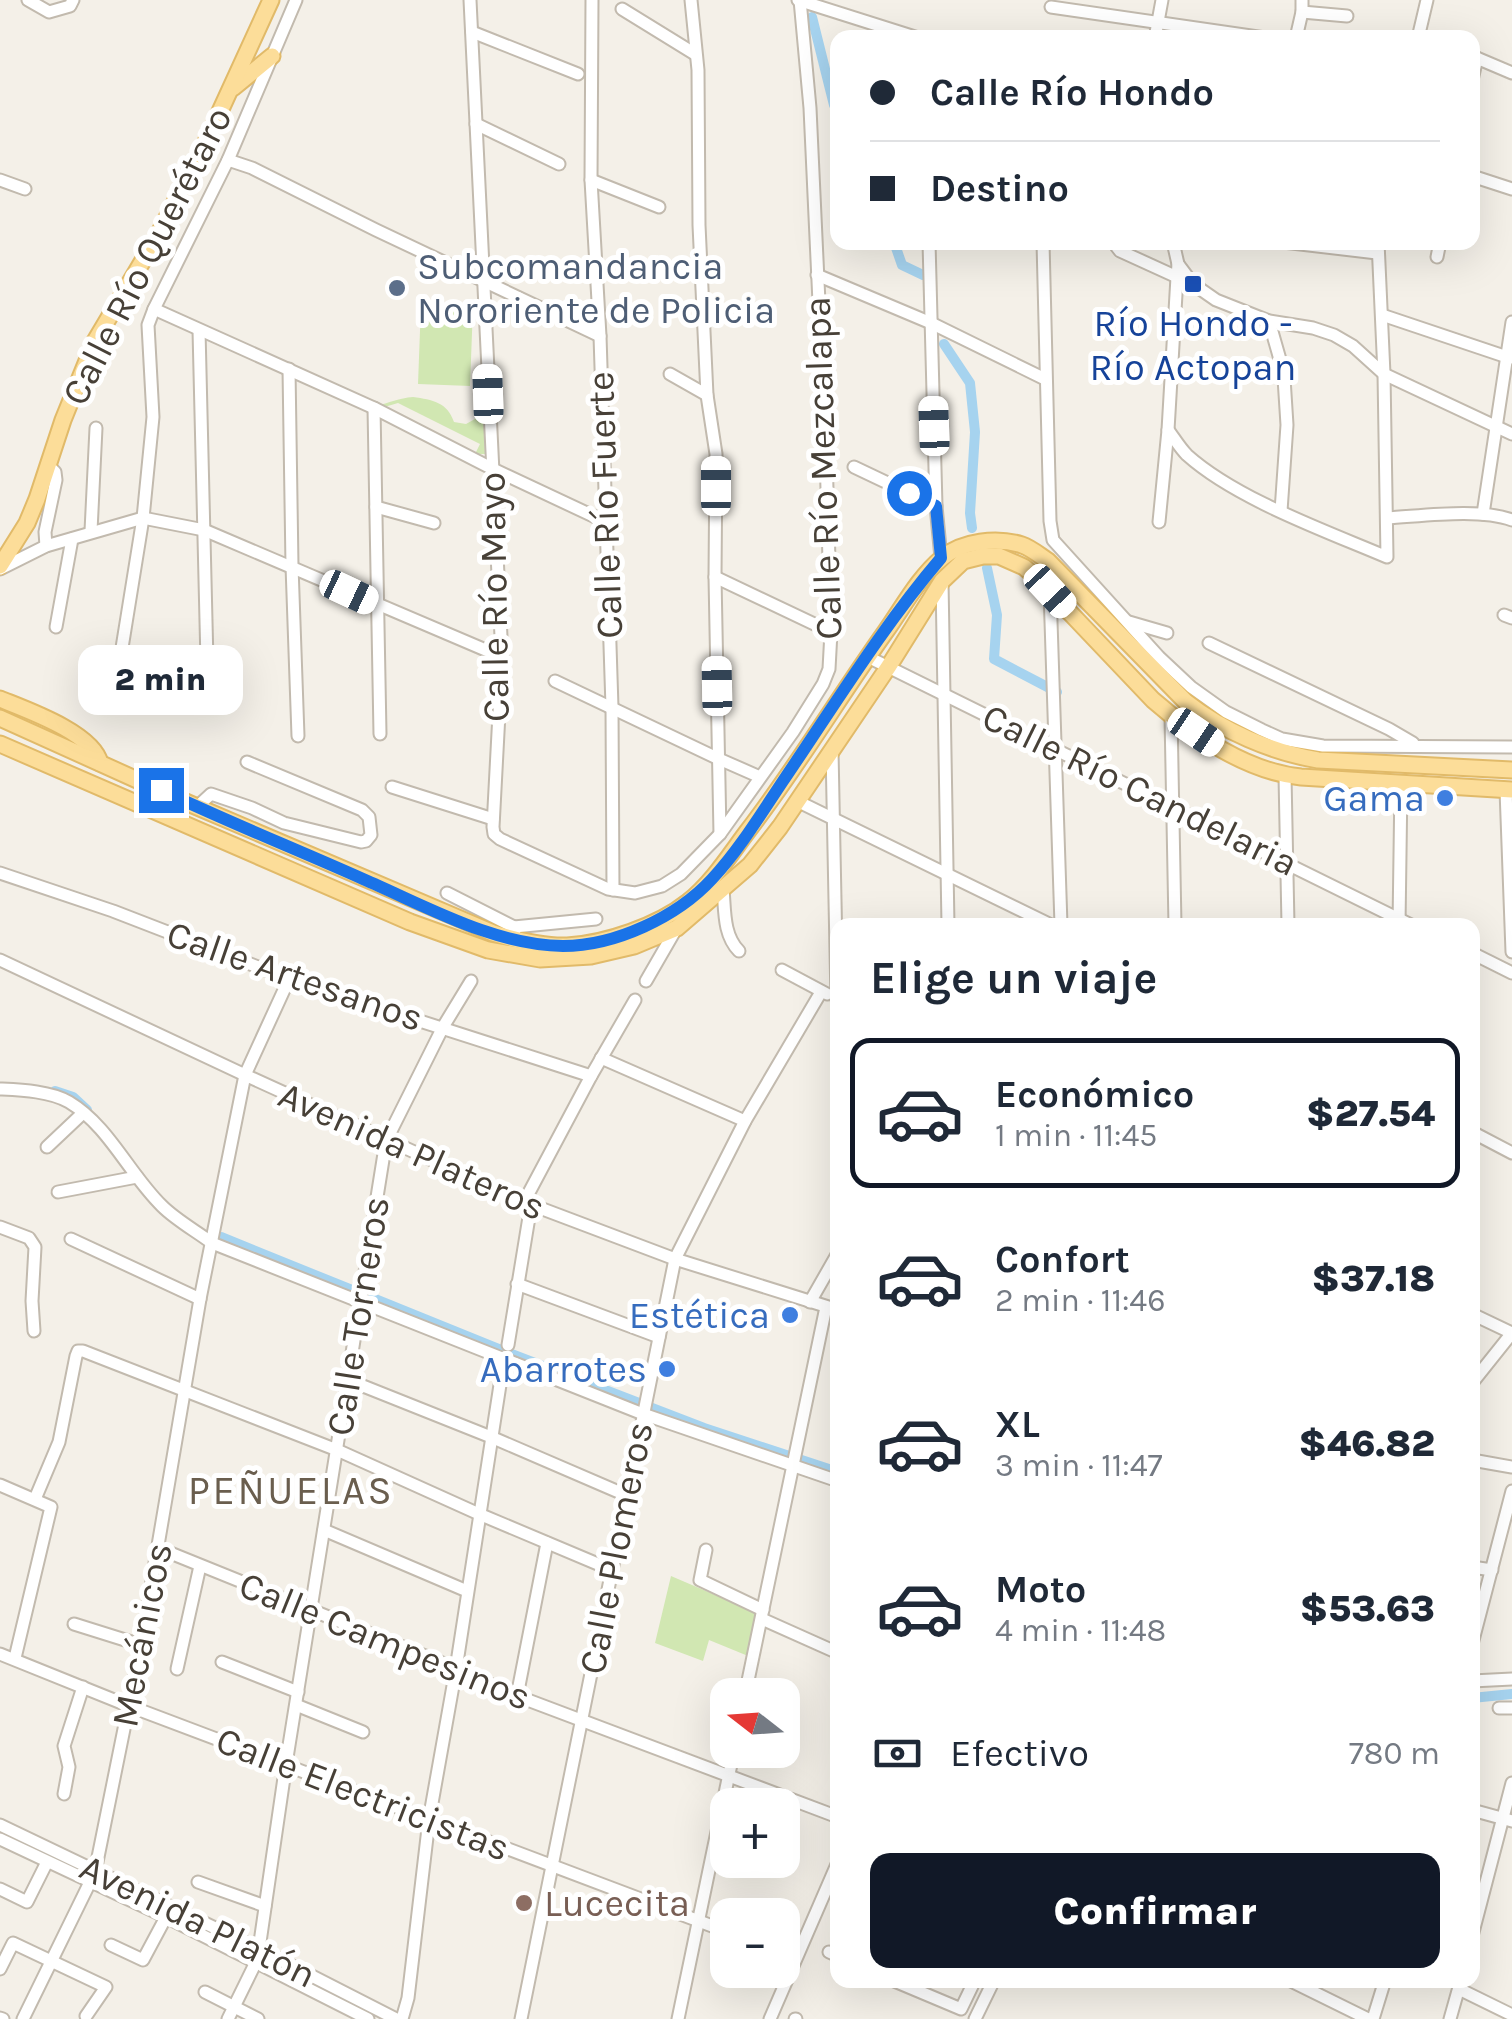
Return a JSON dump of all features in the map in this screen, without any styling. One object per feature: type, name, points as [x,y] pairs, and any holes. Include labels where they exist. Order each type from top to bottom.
[{"type":"main road","name":"Calle Río Querétaro","points":[[0,568],[27,523],[96,341],[157,237],[271,0]]},
{"type":"main road","points":[[230,91],[272,56]]},
{"type":"main road","points":[[0,718],[456,919],[567,946],[598,942],[652,924],[688,902],[714,877],[941,558],[958,548],[1007,542],[1032,550],[1048,561],[1196,710],[1226,719],[1261,744],[1318,760],[1512,770]]},
{"type":"main road","points":[[0,744],[410,922],[488,950],[540,959],[590,956],[634,946],[677,928],[750,865],[832,750],[942,581],[964,561],[1000,556],[1024,567],[1050,591],[1171,716],[1214,744],[1272,773],[1510,791]]},
{"type":"main road","points":[[0,699],[39,715],[94,748],[100,762],[97,768],[70,774]]},
{"type":"street","points":[[28,0],[49,12],[70,6],[73,0]]},
{"type":"street","name":"Calle Río Querétaro","points":[[122,654],[143,518],[152,417],[148,325],[228,160],[296,0]]},
{"type":"street","name":"Calle Río Mayo","points":[[470,0],[502,656],[494,834],[613,890]]},
{"type":"street","name":"Calle Río Fuerte","points":[[592,0],[591,180],[612,707],[613,890]]},
{"type":"street","points":[[692,0],[698,70],[699,225],[707,395],[716,454],[720,834]]},
{"type":"street","points":[[799,0],[893,30]]},
{"type":"street","name":"Calle Río Mezcalapa","points":[[613,890],[635,892],[662,886],[682,874],[720,834],[793,732],[828,669],[832,632],[826,454],[810,108],[799,0]]},
{"type":"street","points":[[1157,30],[1162,0]]},
{"type":"street","points":[[1421,30],[1427,0]]},
{"type":"street","points":[[1051,6],[1204,30]]},
{"type":"street","points":[[1302,6],[1347,16]]},
{"type":"street","points":[[622,9],[696,54]]},
{"type":"street","points":[[472,32],[578,74]]},
{"type":"street","points":[[1480,59],[1512,73]]},
{"type":"street","points":[[476,124],[559,164]]},
{"type":"street","points":[[228,160],[252,168],[600,336]]},
{"type":"street","points":[[1480,179],[1512,190]]},
{"type":"street","points":[[0,180],[25,188]]},
{"type":"street","points":[[591,180],[659,207]]},
{"type":"street","points":[[928,250],[941,558]]},
{"type":"street","points":[[1042,250],[1053,540],[1160,657],[1180,691]]},
{"type":"street","points":[[1119,250],[1178,271],[1216,300],[1269,321],[1334,334],[1384,374],[1512,434]]},
{"type":"street","points":[[1159,522],[1178,271],[1174,250]]},
{"type":"street","points":[[1168,430],[1185,454],[1209,471],[1281,511],[1388,557],[1377,250]]},
{"type":"street","points":[[1438,257],[1439,250]]},
{"type":"street","points":[[816,275],[931,323],[1045,379]]},
{"type":"street","points":[[154,309],[374,408],[606,522]]},
{"type":"street","points":[[1382,314],[1510,358]]},
{"type":"street","points":[[1269,321],[1280,363]]},
{"type":"street","points":[[1483,514],[1510,358],[1512,322]]},
{"type":"street","points":[[199,330],[208,704]]},
{"type":"street","points":[[289,368],[298,736]]},
{"type":"street","points":[[670,374],[707,395]]},
{"type":"street","points":[[1281,511],[1287,425],[1284,378]]},
{"type":"street","points":[[374,408],[380,734]]},
{"type":"street","points":[[91,532],[96,428]]},
{"type":"street","points":[[46,546],[45,532],[56,480],[48,465]]},
{"type":"street","points":[[854,467],[936,506]]},
{"type":"street","points":[[376,508],[434,523]]},
{"type":"street","points":[[1387,518],[1483,514],[1512,520]]},
{"type":"street","points":[[0,568],[46,546],[143,518],[156,518],[204,530],[502,656]]},
{"type":"street","points":[[56,627],[72,539]]},
{"type":"street","points":[[715,577],[832,632]]},
{"type":"street","points":[[942,581],[948,918]]},
{"type":"street","points":[[1050,591],[1061,918]]},
{"type":"street","points":[[1129,622],[1167,632]]},
{"type":"street","points":[[1209,643],[1417,745]]},
{"type":"street","name":"Calle Río Candelaria","points":[[868,657],[1393,918]]},
{"type":"street","points":[[555,680],[760,777]]},
{"type":"street","points":[[1171,716],[1175,918]]},
{"type":"street","points":[[1226,719],[1282,739],[1323,746],[1512,748]]},
{"type":"street","points":[[793,732],[809,744]]},
{"type":"street","points":[[832,750],[836,918]]},
{"type":"street","points":[[197,807],[211,794],[284,823],[361,842],[371,835],[369,817],[362,810],[247,762]]},
{"type":"street","points":[[1285,776],[1288,918]]},
{"type":"street","points":[[1401,784],[1403,918]]},
{"type":"street","points":[[392,787],[493,819]]},
{"type":"street","points":[[1510,791],[1512,952]]},
{"type":"street","points":[[798,800],[1036,918]]},
{"type":"street","name":"Calle Artesanos","points":[[1,875],[113,911],[289,979],[590,1076]]},
{"type":"street","points":[[724,888],[727,927],[739,952]]},
{"type":"street","points":[[447,893],[514,933],[596,919]]},
{"type":"street","points":[[646,982],[677,928]]},
{"type":"street","points":[[1480,957],[1512,973]]},
{"type":"street","name":"Avenida Plateros","points":[[0,960],[527,1204],[676,1259],[830,1307]]},
{"type":"street","points":[[782,970],[830,996]]},
{"type":"street","name":"Mecánicos","points":[[23,2019],[93,1877],[141,1645],[200,1299],[244,1076],[289,979]]},
{"type":"street","name":"Calle Torneros","points":[[231,2013],[258,1955],[386,1141],[443,1027],[471,981]]},
{"type":"street","name":"Calle Plomeros","points":[[521,2019],[676,1259],[745,1120],[821,992]]},
{"type":"street","points":[[508,1345],[527,1204],[590,1076],[635,1000]]},
{"type":"street","points":[[601,1058],[745,1120]]},
{"type":"street","points":[[0,1088],[66,1100],[105,1135],[162,1206],[213,1240],[504,1359],[794,1459],[830,1477]]},
{"type":"street","points":[[47,1147],[83,1113]]},
{"type":"street","points":[[1480,1136],[1512,1153]]},
{"type":"street","points":[[58,1192],[138,1177]]},
{"type":"street","points":[[0,1226],[29,1238],[35,1248],[34,1331]]},
{"type":"street","points":[[71,1239],[200,1299]]},
{"type":"street","points":[[810,1302],[830,1267]]},
{"type":"street","points":[[518,1284],[659,1338]]},
{"type":"street","points":[[749,1678],[794,1459],[830,1316]]},
{"type":"street","points":[[1480,1318],[1512,1333],[1480,1373]]},
{"type":"street","points":[[35,1499],[59,1442],[78,1351],[83,1350],[337,1450],[612,1570]]},
{"type":"street","points":[[394,2018],[408,1998],[429,1820],[504,1359]]},
{"type":"street","points":[[348,1380],[628,1496]]},
{"type":"street","points":[[1480,1461],[1510,1465]]},
{"type":"street","points":[[0,1485],[51,1507],[16,1658]]},
{"type":"street","points":[[1480,1614],[1512,1490]]},
{"type":"street","points":[[324,1530],[467,1591]]},
{"type":"street","points":[[517,1696],[547,1542]]},
{"type":"street","name":"Calle Campesinos","points":[[158,1548],[517,1696],[830,1815]]},
{"type":"street","points":[[706,1550],[700,1580],[830,1649]]},
{"type":"street","points":[[177,1669],[200,1566]]},
{"type":"street","points":[[1480,1568],[1492,1570]]},
{"type":"street","points":[[74,1624],[141,1645]]},
{"type":"street","name":"Calle Electricistas","points":[[0,1654],[710,1926]]},
{"type":"street","points":[[222,1662],[363,1732]]},
{"type":"street","points":[[1480,1681],[1509,1679]]},
{"type":"street","points":[[64,1794],[69,1767],[64,1746],[84,1687]]},
{"type":"street","points":[[678,2019],[730,1768]]},
{"type":"street","points":[[1480,1910],[1508,1819],[1512,1782]]},
{"type":"street","points":[[1480,1812],[1508,1819]]},
{"type":"street","name":"Avenida Platón","points":[[0,1825],[166,1917],[258,1955],[368,2019]]},
{"type":"street","name":"Avenida Platón","points":[[0,1839],[47,1862],[93,1877],[394,2018]]},
{"type":"street","points":[[0,1890],[26,1902],[47,1862]]},
{"type":"street","points":[[800,1950],[830,1881]]},
{"type":"street","points":[[198,1882],[266,1906]]},
{"type":"street","points":[[110,1945],[142,1960],[166,1917]]},
{"type":"street","points":[[0,1969],[13,1943],[106,1987],[86,2016]]},
{"type":"street","points":[[770,2019],[784,1988]]},
{"type":"street","points":[[911,1988],[961,2009],[971,1988]]},
{"type":"street","points":[[974,2019],[990,1988]]},
{"type":"street","points":[[1306,1988],[1370,2019],[1382,1988]]},
{"type":"street","points":[[1450,2019],[1459,1988]]},
{"type":"street","points":[[1467,1988],[1512,2012]]},
{"type":"street","points":[[205,1992],[231,2013],[258,2019]]},
{"type":"street","points":[[330,2019],[338,2004]]},
{"type":"green space","points":[[421,304],[473,306],[470,386],[418,384]]},
{"type":"green space","points":[[413,397],[438,403],[454,422],[466,424],[475,419],[483,402],[485,454],[475,454],[480,444],[398,403],[376,406]]},
{"type":"green space","points":[[671,1576],[762,1615],[753,1658],[709,1640],[703,1661],[655,1643]]},
{"type":"waterway","points":[[812,17],[830,89]]},
{"type":"waterway","points":[[897,250],[902,265],[923,275]]},
{"type":"waterway","points":[[944,344],[970,383],[975,432],[972,528]]},
{"type":"waterway","points":[[987,568],[997,615],[994,659],[1057,692]]},
{"type":"waterway","points":[[55,1091],[73,1097],[87,1110]]},
{"type":"waterway","points":[[221,1237],[352,1290]]},
{"type":"waterway","points":[[370,1297],[704,1428],[830,1469]]},
{"type":"waterway","points":[[1480,1697],[1512,1694]]},
{"type":"place","name":"Río Hondo - Río Actopan","points":[[1193,284]]},
{"type":"place","name":"Subcomandancia Nororiente de Policia","points":[[397,288]]},
{"type":"place","name":"Gama","points":[[1445,798]]},
{"type":"place","name":"Estética","points":[[790,1315]]},
{"type":"place","name":"Abarrotes","points":[[667,1369]]},
{"type":"place","name":"Lucecita","points":[[524,1903]]},
{"type":"district","name":"PEÑUELAS","points":[[291,1490]]},
{"type":"route","points":[[161,790],[456,919],[515,940],[567,946],[598,942],[652,924],[688,902],[714,877],[941,558],[936,506],[909,493]]}]
